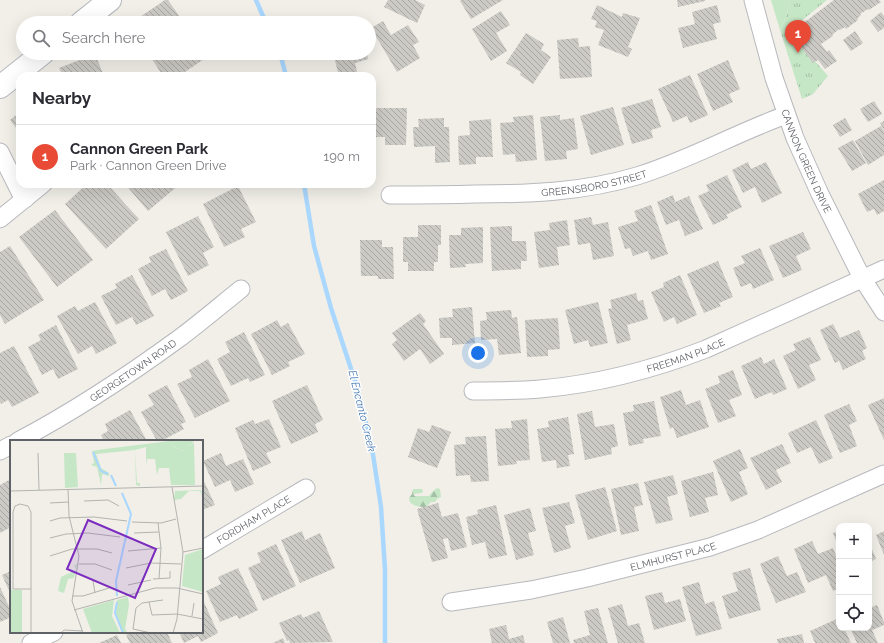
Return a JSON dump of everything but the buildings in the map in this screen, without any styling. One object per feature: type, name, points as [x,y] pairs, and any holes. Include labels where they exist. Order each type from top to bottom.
[{"type":"street","points":[[90,16],[110,0]]},
{"type":"street","name":"CANNON GREEN DRIVE","points":[[753,0],[774,78],[786,115],[820,194],[862,278],[884,312]]},
{"type":"street","points":[[19,72],[34,60]]},
{"type":"street","points":[[0,87],[16,74]]},
{"type":"street","name":"GREENSBORO STREET","points":[[390,195],[532,194],[556,192],[598,185],[636,176],[684,159],[766,122],[786,115]]},
{"type":"street","points":[[0,152],[16,184]]},
{"type":"street","points":[[18,188],[25,198]]},
{"type":"street","points":[[0,219],[38,188]]},
{"type":"street","name":"FREEMAN PLACE","points":[[473,391],[558,387],[595,382],[640,372],[706,349],[884,269]]},
{"type":"street","name":"GEORGETOWN ROAD","points":[[20,440],[71,411],[132,372],[182,336],[241,289]]},
{"type":"street","points":[[0,451],[10,446]]},
{"type":"street","name":"ELMHURST PLACE","points":[[451,602],[531,590],[587,578],[710,546],[758,530],[884,474]]},
{"type":"street","name":"FORDHAM PLACE","points":[[203,549],[306,488]]},
{"type":"street","points":[[30,643],[52,633]]},
{"type":"green space","points":[[771,0],[788,0],[785,19],[780,30]]},
{"type":"green space","points":[[788,0],[827,0],[789,31],[828,76],[813,94],[802,99],[780,30],[785,19]]},
{"type":"green space","points":[[437,488],[440,489],[441,497],[435,502],[431,502],[426,507],[415,506],[409,501],[413,489],[422,489],[423,491],[422,493],[413,494],[415,496],[429,496]]},
{"type":"waterway","name":"El Encanto Creek","points":[[256,0],[263,16]]},
{"type":"waterway","name":"El Encanto Creek","points":[[282,60],[285,72]]},
{"type":"waterway","name":"El Encanto Creek","points":[[305,188],[314,246],[331,308],[357,387],[372,448],[381,507],[385,570],[385,643]]},
{"type":"place","name":"Cannon Green Park","points":[[798,53]]}]
